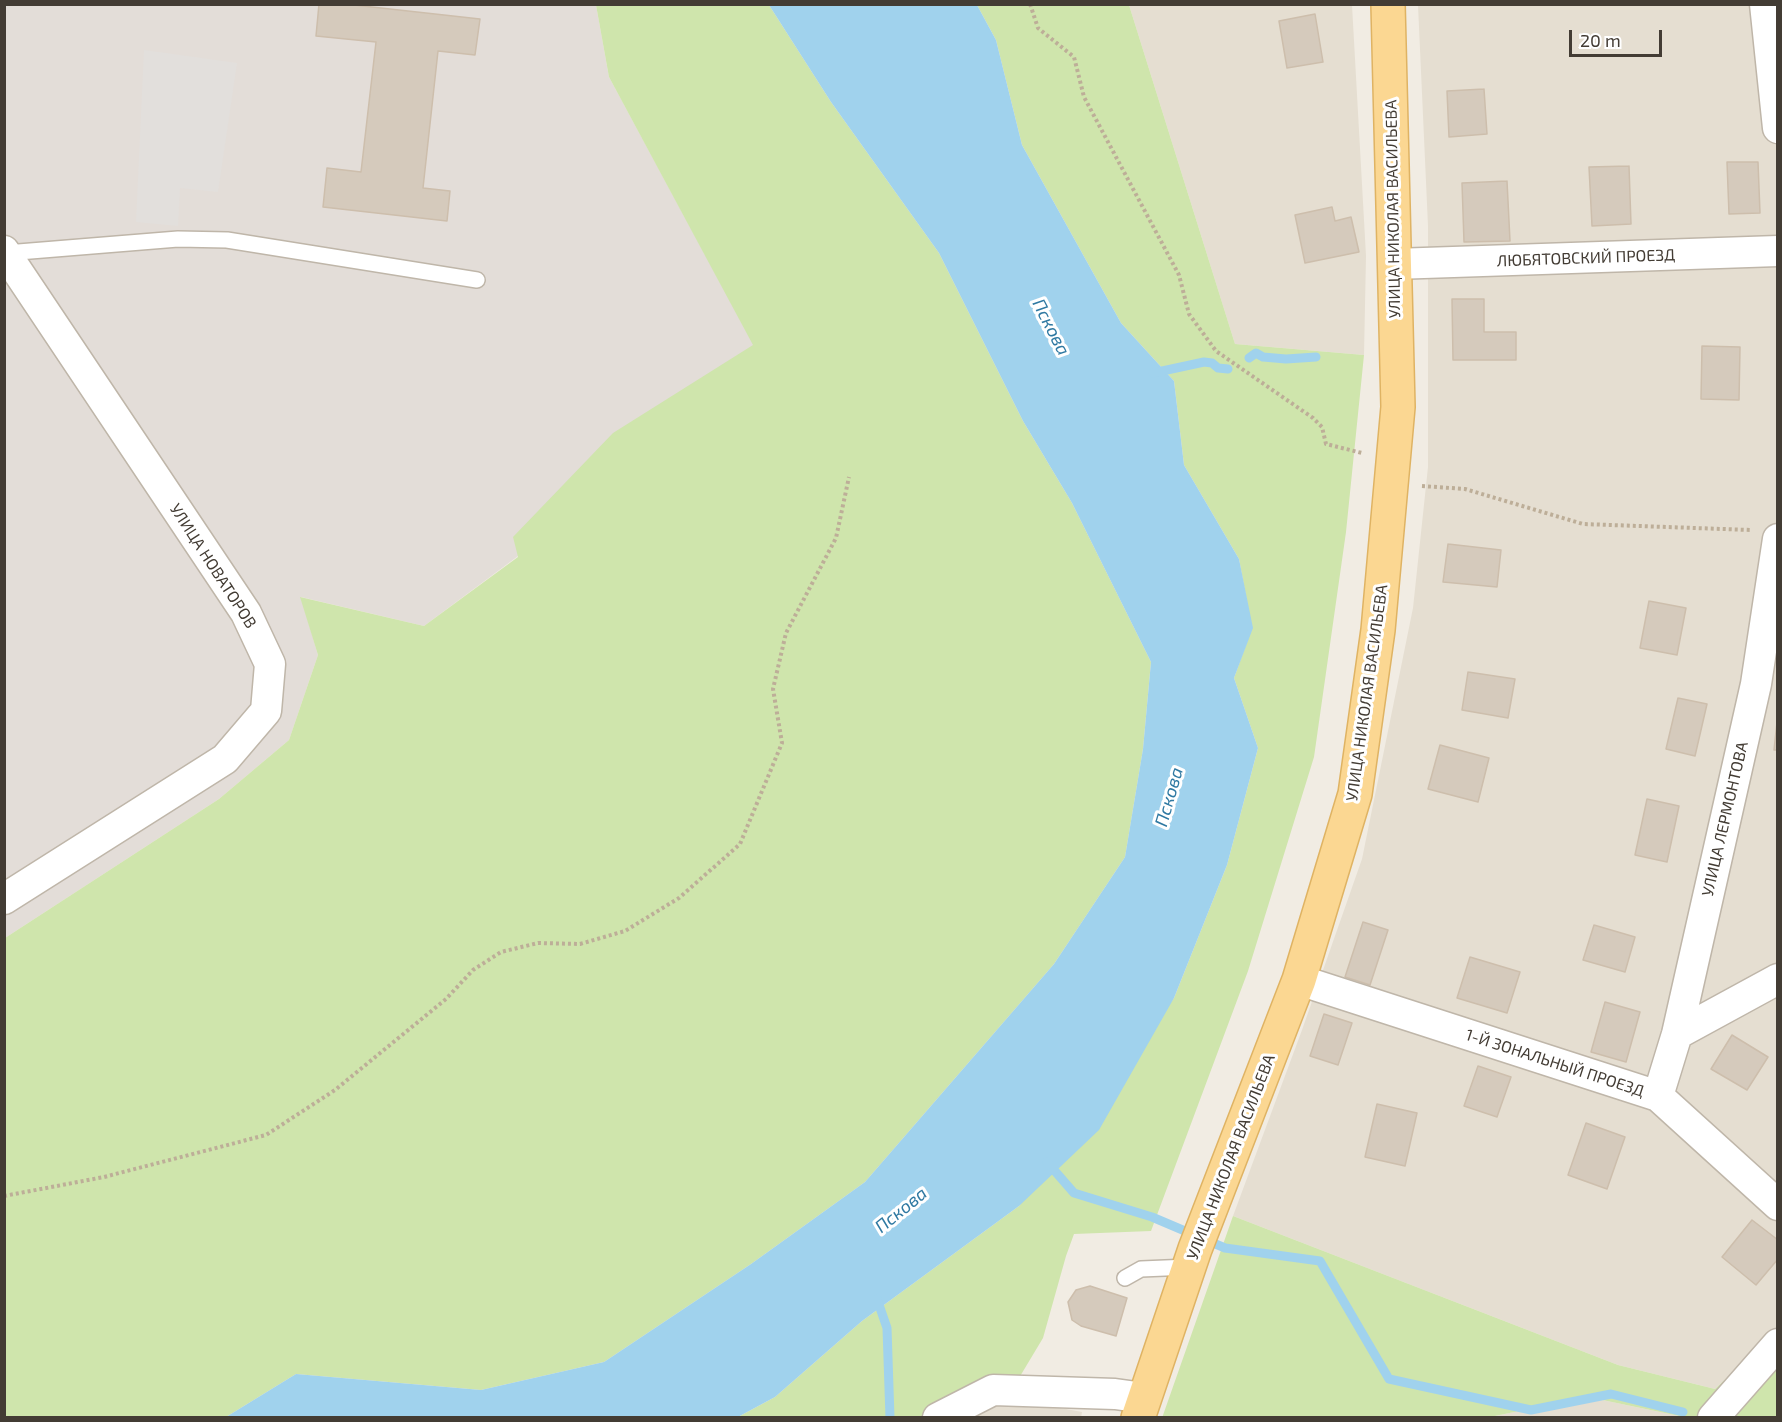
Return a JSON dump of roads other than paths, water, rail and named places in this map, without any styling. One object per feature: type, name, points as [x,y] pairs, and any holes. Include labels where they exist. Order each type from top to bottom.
[{"type":"main road","name":"УЛИЦА НИКОЛАЯ ВАСИЛЬЕВА","points":[[1141,1408],[1196,1246],[1299,980],[1355,794],[1378,630],[1398,407],[1388,4]]},
{"type":"street","points":[[1766,4],[1778,128]]},
{"type":"street","name":"ЛЮБЯТОВСКИЙ ПРОЕЗД","points":[[1395,264],[1778,251]]},
{"type":"street","name":"УЛИЦА НОВАТОРОВ","points":[[4,899],[225,759],[266,711],[270,664],[246,612],[5,252]]},
{"type":"street","name":"УЛИЦА ЛЕРМОНТОВА","points":[[1658,1096],[1677,1034],[1756,684],[1766,535]]},
{"type":"street","points":[[1677,1034],[1778,979]]},
{"type":"street","name":"1-Й ЗОНАЛЬНЫЙ ПРОЕЗД","points":[[1299,980],[1658,1096],[1778,1205]]},
{"type":"street","points":[[1713,1418],[1778,1344]]},
{"type":"street","points":[[938,1418],[993,1390],[1115,1394],[1141,1408]]},
{"type":"lane","points":[[5,252],[178,239],[227,240],[477,280]]},
{"type":"lane","points":[[1125,1278],[1196,1246]]},
{"type":"water","name":"Пскова","points":[[769,5],[977,5],[996,40],[1022,145],[1121,323],[1174,381],[1184,465],[1239,559],[1253,628],[1234,678],[1258,748],[1227,865],[1174,998],[1099,1130],[1019,1206],[862,1321],[775,1397],[736,1418],[226,1417],[296,1374],[481,1390],[604,1362],[751,1264],[865,1182],[1054,964],[1125,857],[1143,749],[1151,662],[1072,503],[1023,421],[939,253],[831,102]]},
{"type":"waterway","points":[[1249,358],[1256,353],[1263,357],[1286,359],[1316,357]]},
{"type":"waterway","points":[[1153,373],[1204,362],[1212,363],[1218,368],[1228,369]]},
{"type":"waterway","points":[[1047,1162],[1074,1193],[1152,1217],[1225,1248],[1320,1261],[1389,1379],[1531,1410],[1611,1394],[1683,1412]]},
{"type":"waterway","points":[[877,1299],[887,1328],[890,1418]]}]
